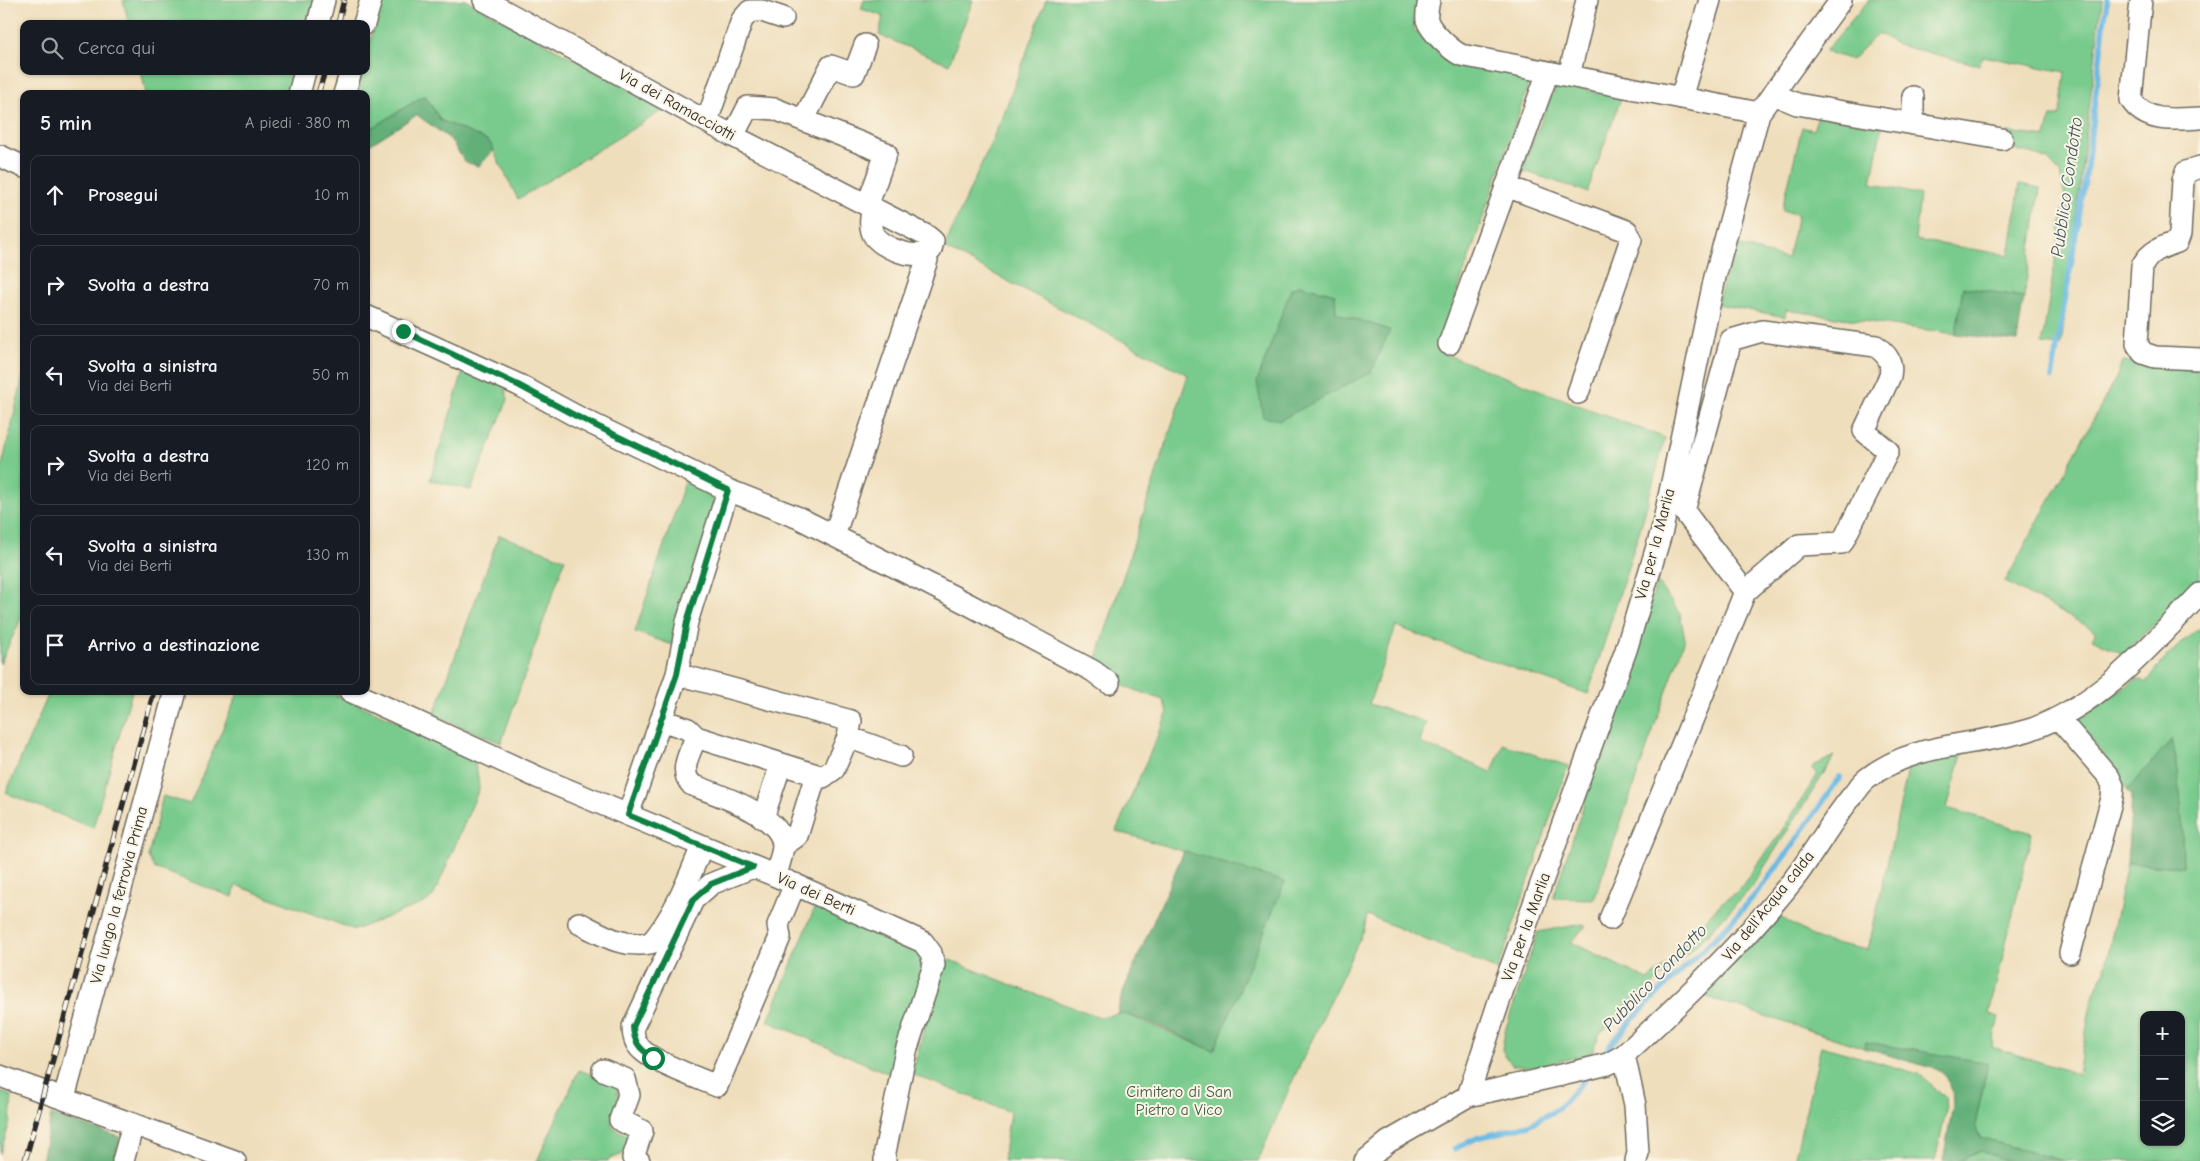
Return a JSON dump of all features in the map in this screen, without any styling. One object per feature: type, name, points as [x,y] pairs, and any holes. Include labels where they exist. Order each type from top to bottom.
[{"type":"street","points":[[319,20],[324,0]]},
{"type":"street","points":[[365,20],[371,0]]},
{"type":"street","name":"Via dei Ramacciotti","points":[[484,0],[733,136],[927,236],[933,241],[927,254]]},
{"type":"street","points":[[1429,0],[1426,17],[1428,24],[1453,52],[1760,113]]},
{"type":"street","points":[[1569,76],[1587,0]]},
{"type":"street","points":[[1681,98],[1710,0]]},
{"type":"street","name":"Via per la Marlia","points":[[1468,1096],[1503,989],[1626,650],[1662,530],[1715,277],[1760,113],[1842,0]]},
{"type":"street","points":[[2141,0],[2131,100],[2136,108],[2163,120],[2200,118]]},
{"type":"street","points":[[707,121],[742,20],[750,11],[762,11],[783,18]]},
{"type":"street","points":[[804,120],[831,66],[854,74],[865,45]]},
{"type":"street","points":[[1449,344],[1548,72]]},
{"type":"street","points":[[300,90],[304,75]]},
{"type":"street","points":[[345,90],[350,75]]},
{"type":"street","points":[[1773,94],[1797,104],[2002,139]]},
{"type":"street","points":[[1913,97],[1913,124]]},
{"type":"street","points":[[733,136],[748,107],[775,109],[886,153],[870,205],[870,222],[873,234],[880,243],[904,254],[927,254],[927,260],[834,536]]},
{"type":"street","points":[[0,156],[20,165]]},
{"type":"street","points":[[2200,167],[2186,172],[2183,180],[2180,234],[2177,242],[2148,255],[2142,266],[2137,344],[2143,353],[2155,358],[2200,359]]},
{"type":"street","points":[[1506,186],[1628,231],[1631,239],[1578,393]]},
{"type":"street","points":[[370,318],[518,385],[576,416],[728,490],[799,518],[968,604],[1093,671],[1109,683]]},
{"type":"street","points":[[1610,919],[1745,592],[1799,545],[1842,543],[1888,451],[1864,431],[1890,376],[1892,366],[1887,356],[1876,346],[1762,331],[1731,340],[1684,511],[1745,592]]},
{"type":"street","points":[[628,815],[677,674],[687,622],[728,490]]},
{"type":"street","name":"Via dell'Acqua calda","points":[[1365,1161],[1388,1142],[1468,1096],[1579,1071],[1616,1060],[1716,969],[1756,926],[1795,877],[1844,806],[1866,779],[1882,768],[1903,758],[2029,730],[2059,719],[2123,673],[2200,594]]},
{"type":"street","points":[[661,720],[688,729],[696,737],[823,777],[834,769],[848,737],[851,722],[677,674]]},
{"type":"street","name":"Via lungo la ferrovia Prima","points":[[64,1098],[174,695]]},
{"type":"street","name":"Via dei Berti","points":[[359,695],[537,777],[795,884],[922,942],[931,953],[934,965],[906,1051],[885,1152],[885,1161]]},
{"type":"street","points":[[2059,719],[2109,777],[2113,786],[2105,824],[2070,953]]},
{"type":"street","points":[[696,737],[684,769],[686,778],[692,785],[744,806],[777,830],[783,846],[776,876]]},
{"type":"street","points":[[848,737],[901,756]]},
{"type":"street","points":[[763,818],[781,764]]},
{"type":"street","points":[[783,846],[796,836],[816,775]]},
{"type":"street","points":[[579,923],[618,942],[636,945],[651,943],[664,928],[672,913],[702,846]]},
{"type":"street","points":[[753,867],[711,884],[693,900],[633,1027],[633,1039],[640,1049],[653,1058],[717,1086],[780,937],[778,925],[795,884]]},
{"type":"street","points":[[1616,1060],[1635,1105],[1638,1153],[1636,1161]]},
{"type":"street","points":[[603,1070],[625,1079],[629,1095],[620,1120],[642,1131],[633,1158],[639,1161]]},
{"type":"street","points":[[0,1076],[235,1161]]},
{"type":"street","points":[[123,1161],[133,1124]]},
{"type":"green space","points":[[123,0],[315,0],[309,20],[128,20]]},
{"type":"green space","points":[[382,0],[466,0],[665,109],[518,199],[489,142],[440,120],[425,95],[370,129],[370,90],[356,90],[361,75],[370,75],[370,41]]},
{"type":"green space","points":[[864,0],[973,0],[949,64],[879,35],[883,16],[861,9]]},
{"type":"green space","name":"Cimitero di San Pietro a Vico","points":[[1046,0],[1419,0],[1414,30],[1436,51],[1473,66],[1532,75],[1437,351],[1665,438],[1644,516],[1588,694],[1396,626],[1369,704],[1426,722],[1420,743],[1492,772],[1503,744],[1568,766],[1498,970],[1367,915],[1364,930],[1291,1084],[1258,1161],[1003,1161],[1010,1112],[912,1074],[941,965],[950,960],[1024,990],[1100,1017],[1122,1013],[1214,1051],[1284,882],[1116,831],[1168,712],[1163,700],[1124,686],[1096,661],[1188,375],[944,248],[1004,113]],"holes":[[[1299,285],[1335,294],[1336,313]]]},
{"type":"green space","points":[[1869,0],[2102,0],[2061,346],[2042,344],[2065,198],[2060,173],[2048,160],[2026,152],[2006,148],[2008,132],[2046,137],[2051,116],[2060,116],[2065,72],[1983,56],[1979,65],[1898,45],[1878,33],[1852,60],[1825,51]]},
{"type":"green space","points":[[142,75],[294,75],[290,90],[145,90]]},
{"type":"green space","points":[[1557,83],[1621,98],[1587,192],[1521,170]]},
{"type":"green space","points":[[425,95],[440,120],[489,141],[494,150],[479,166],[465,162],[450,139],[417,115],[370,144],[370,129]]},
{"type":"green space","points":[[1818,116],[1882,126],[1871,183],[1920,195],[1915,240],[2009,255],[2020,184],[2040,188],[2024,297],[1963,287],[1956,334],[1786,310],[1785,317],[1717,304],[1734,244],[1787,259],[1798,215],[1782,210],[1802,127],[1813,130]]},
{"type":"green space","points":[[1299,285],[1335,294],[1336,313],[1390,330],[1371,372],[1280,420],[1263,417],[1257,382],[1291,289]]},
{"type":"green space","points":[[1963,287],[2024,297],[2017,341],[1956,334]]},
{"type":"green space","points":[[2122,361],[2200,370],[2200,581],[2123,654],[2092,639],[2096,631],[2005,582],[2117,376]]},
{"type":"green space","points":[[465,365],[503,384],[508,399],[471,490],[430,480]]},
{"type":"green space","points":[[20,389],[20,621],[0,664],[0,474]]},
{"type":"green space","points":[[687,476],[706,485],[716,497],[676,646],[635,632]]},
{"type":"green space","points":[[499,535],[565,559],[501,743],[434,715]]},
{"type":"green space","points":[[1657,582],[1680,614],[1685,639],[1594,899],[1553,898]]},
{"type":"green space","points":[[2200,628],[2200,1161],[2063,1161],[1980,1138],[1975,1125],[1988,1063],[1866,1042],[1864,1048],[1704,996],[1775,914],[1819,940],[1868,950],[1909,765],[1963,751],[1947,808],[2032,833],[1989,1014],[1999,1017],[1992,1047],[2078,1074],[2093,993],[2104,974],[2127,863],[2183,867],[2180,787],[2172,740],[2127,790],[2078,720],[2137,679],[2147,683],[2164,660]]},
{"type":"green space","points":[[48,695],[131,695],[93,828],[6,793]]},
{"type":"green space","points":[[237,695],[336,695],[467,752],[476,769],[479,789],[434,895],[426,902],[355,930],[236,885],[233,897],[154,868],[148,856],[163,796],[190,804]]},
{"type":"green space","points":[[2172,739],[2180,787],[2183,867],[2127,863],[2132,796],[2127,790]]},
{"type":"green space","points":[[1835,756],[1751,888],[1705,937],[1600,1033],[1591,1054],[1531,1068],[1512,1065],[1502,1050],[1505,1031],[1538,932],[1583,924],[1586,926],[1571,942],[1648,980],[1669,963],[1674,954],[1721,903],[1738,891],[1781,832],[1818,774],[1812,769],[1813,766]]},
{"type":"green space","points":[[1184,851],[1285,882],[1214,1051],[1150,1023],[1125,1014],[1117,1014],[1122,994]]},
{"type":"green space","points":[[818,900],[915,947],[926,965],[894,1076],[768,1021]]},
{"type":"green space","points":[[1866,1042],[1988,1063],[1975,1125],[1980,1138],[2063,1161],[2009,1161],[1980,1151],[1959,1161],[1943,1161],[1953,1105],[1952,1090],[1942,1071],[1864,1048]]},
{"type":"green space","points":[[1821,1046],[1919,1074],[1945,1097],[1946,1111],[1935,1161],[1794,1161]]},
{"type":"green space","points":[[579,1070],[615,1083],[618,1097],[612,1127],[635,1139],[629,1152],[608,1161],[537,1161]]},
{"type":"green space","points":[[0,1092],[12,1096],[10,1122],[0,1154]]},
{"type":"green space","points":[[51,1115],[120,1137],[114,1161],[42,1161]]},
{"type":"green space","points":[[1980,1151],[2009,1161],[1959,1161]]},
{"type":"waterway","name":"Pubblico Condotto","points":[[2052,378],[2086,174],[2107,0]]},
{"type":"waterway","name":"Pubblico Condotto","points":[[1599,1060],[1613,1041],[1645,1006],[1730,923],[1760,889],[1840,777]]},
{"type":"waterway","name":"Pubblico Condotto","points":[[1454,1149],[1477,1138],[1529,1125],[1558,1109],[1588,1076]]},
{"type":"railway","points":[[339,20],[344,0]]},
{"type":"railway","points":[[319,90],[324,75]]},
{"type":"railway","points":[[25,1161],[153,695]]},
{"type":"route","points":[[403,331],[518,385],[576,416],[728,490],[687,622],[677,674],[628,815],[753,867],[711,884],[693,900],[633,1027],[633,1039],[640,1049],[653,1058]]}]
